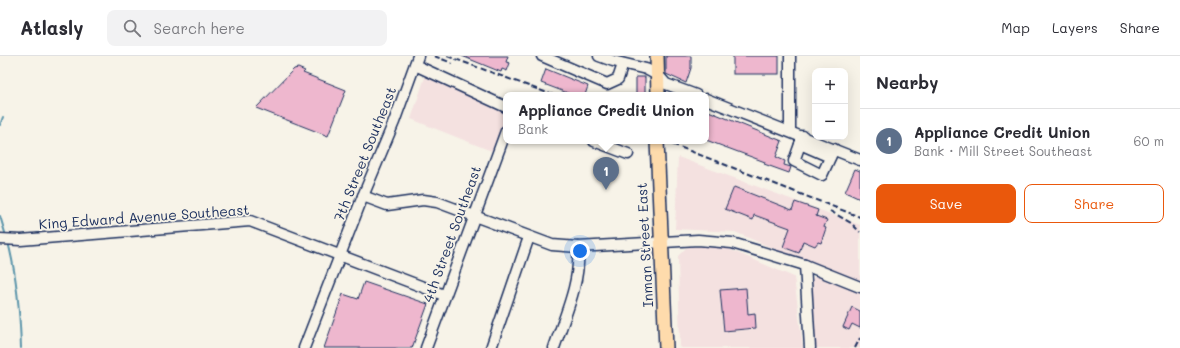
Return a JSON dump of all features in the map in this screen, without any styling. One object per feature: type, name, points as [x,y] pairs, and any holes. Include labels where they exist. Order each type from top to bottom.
[{"type":"main road","points":[[657,56],[658,92]]},
{"type":"main road","name":"Inman Street East","points":[[657,144],[664,345]]},
{"type":"street","points":[[542,56],[606,84],[618,79],[623,64]]},
{"type":"street","points":[[599,56],[623,64],[646,69],[666,84],[688,92]]},
{"type":"street","points":[[790,56],[790,131]]},
{"type":"street","points":[[416,60],[503,105]]},
{"type":"street","name":"7th Street Southeast","points":[[304,348],[363,196],[394,122],[416,60]]},
{"type":"street","points":[[709,100],[790,131],[802,140],[832,153],[860,160]]},
{"type":"street","name":"4th Street Southeast","points":[[426,348],[473,216],[503,139]]},
{"type":"street","points":[[802,140],[794,161],[822,175],[832,153]]},
{"type":"street","points":[[602,144],[628,154]]},
{"type":"street","points":[[363,196],[387,205],[423,200],[437,202],[552,245],[578,247],[698,240],[732,243],[805,265],[860,288]]},
{"type":"street","name":"King Edward Avenue Southeast","points":[[0,239],[21,240],[250,221],[340,254],[444,295]]},
{"type":"street","points":[[491,348],[530,237]]},
{"type":"street","points":[[554,348],[576,282],[579,261],[578,247]]},
{"type":"street","points":[[805,265],[810,348]]},
{"type":"shaded area","points":[[425,77],[503,110],[503,126],[494,152],[411,119]]},
{"type":"shaded area","points":[[678,157],[860,225],[860,286],[735,232],[675,229]]},
{"type":"shaded area","points":[[710,241],[794,277],[803,348],[680,348],[678,256],[686,248]]},
{"type":"shaded area","points":[[817,275],[860,292],[860,348],[815,348],[811,280]]},
{"type":"building","points":[[462,56],[508,56],[506,62],[510,63],[507,71],[502,69],[501,72]]},
{"type":"building","points":[[666,56],[691,56],[691,68],[686,83],[666,74]]},
{"type":"building","points":[[733,56],[779,56],[779,74],[733,74]]},
{"type":"building","points":[[298,68],[305,71],[303,73],[346,90],[328,136],[256,108],[294,69]]},
{"type":"building","points":[[546,69],[588,86],[586,92],[565,92],[541,83]]},
{"type":"building","points":[[636,77],[645,77],[645,92],[636,92]]},
{"type":"building","points":[[709,111],[782,141],[776,157],[785,161],[784,165],[791,167],[789,173],[764,164],[765,162],[709,141]]},
{"type":"building","points":[[855,169],[860,171],[860,199],[845,192]]},
{"type":"building","points":[[734,187],[792,210],[795,202],[818,210],[816,216],[827,220],[821,243],[818,242],[815,246],[803,241],[799,253],[783,247],[790,228],[754,215],[753,220],[725,209]]},
{"type":"building","points":[[364,282],[428,304],[412,348],[324,348],[343,294],[358,299]]},
{"type":"building","points":[[746,288],[748,314],[755,313],[756,328],[724,331],[720,290]]},
{"type":"building","points":[[852,307],[860,311],[860,328],[852,324],[849,330],[843,327]]},
{"type":"waterway","points":[[0,125],[3,117]]},
{"type":"waterway","points":[[0,216],[6,236]]},
{"type":"waterway","points":[[8,242],[18,295],[21,348]]},
{"type":"railway","points":[[434,56],[452,63]]},
{"type":"railway","points":[[447,56],[545,92]]},
{"type":"railway","points":[[672,144],[860,217]]},
{"type":"railway","points":[[830,211],[851,223],[860,232]]},
{"type":"railway","points":[[855,348],[860,338]]},
{"type":"place","name":"Appliance Credit Union","points":[[606,190]]}]
